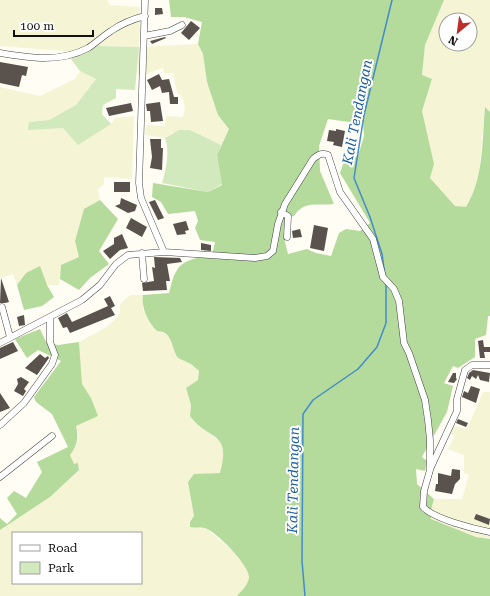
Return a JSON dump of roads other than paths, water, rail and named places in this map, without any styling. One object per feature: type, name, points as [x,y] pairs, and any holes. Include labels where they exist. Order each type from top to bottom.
[{"type":"street","points":[[145,0],[139,187],[141,198],[164,252]]},
{"type":"street","points":[[0,53],[31,58],[52,58],[88,47],[111,30],[131,20],[145,16]]},
{"type":"street","points":[[144,36],[170,31],[182,25]]},
{"type":"street","points":[[0,342],[50,318],[86,296],[100,285],[122,259],[128,255],[164,252],[255,258],[267,256],[273,251],[281,212],[313,159],[322,153],[328,155],[340,192],[373,239],[385,278],[400,301],[404,342],[425,400],[430,440],[430,470]]},
{"type":"street","points":[[281,212],[288,216],[287,237]]},
{"type":"street","points":[[142,253],[144,279]]},
{"type":"street","points":[[2,307],[10,337]]},
{"type":"street","points":[[0,425],[24,403],[52,364],[55,355],[50,342],[50,318]]},
{"type":"street","points":[[490,365],[472,365],[465,370],[457,399],[457,411],[430,470],[422,503],[426,510],[442,518],[490,532]]},
{"type":"street","points":[[0,477],[52,436]]},
{"type":"waterway","name":"Kali Tendangan","points":[[385,276],[382,254],[370,217],[354,178],[364,115],[392,0]]},
{"type":"waterway","name":"Kali Tendangan","points":[[305,596],[302,561],[303,414],[313,400],[358,369],[377,347],[386,323],[386,284]]}]
